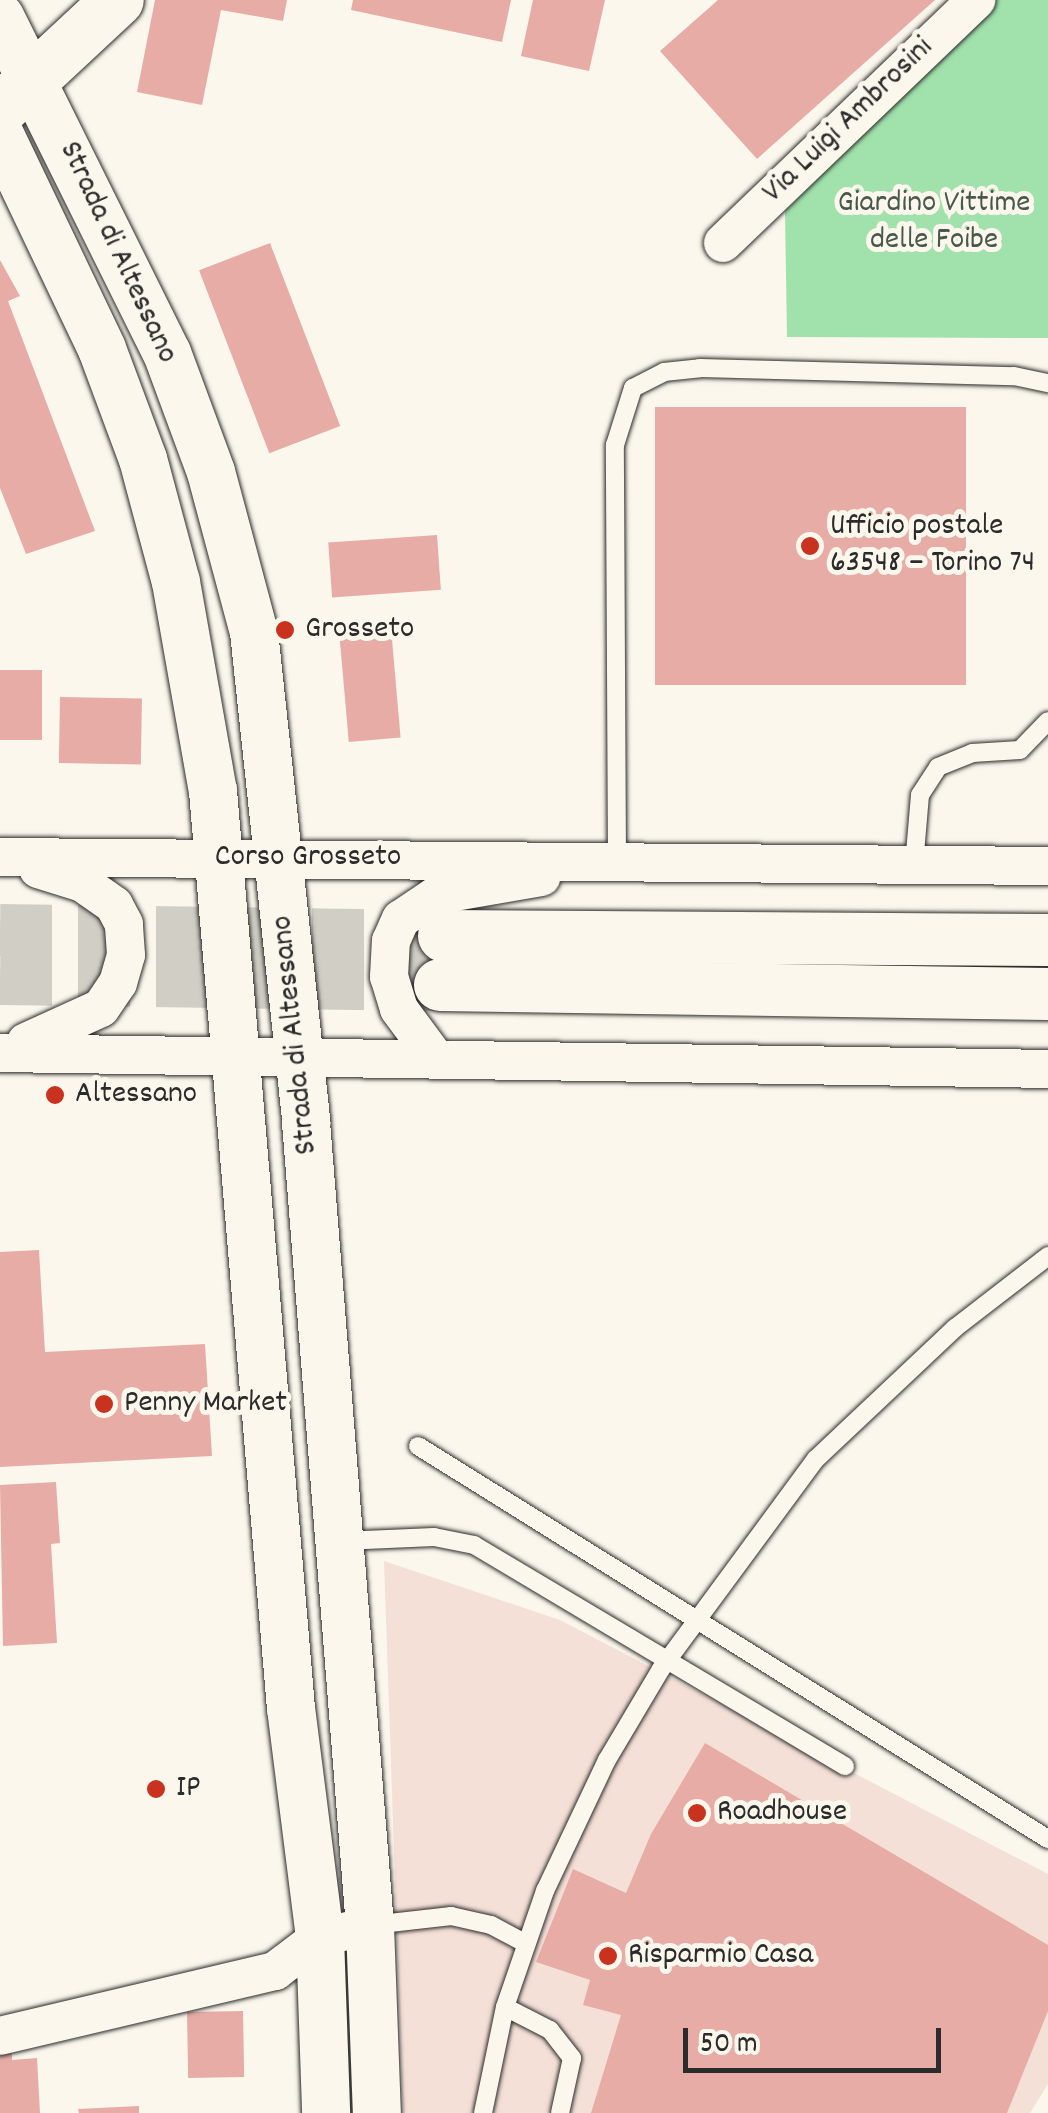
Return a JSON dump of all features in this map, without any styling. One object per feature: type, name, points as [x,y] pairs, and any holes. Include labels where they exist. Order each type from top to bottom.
[{"type":"main road","points":[[17,95],[118,0]]},
{"type":"main road","points":[[1048,940],[442,960],[1048,994]]},
{"type":"street","name":"Via Luigi Ambrosini","points":[[722,243],[976,0]]},
{"type":"street","name":"Strada di Altessano","points":[[0,17],[17,95],[143,297],[211,472],[254,632],[300,1052],[336,1542],[370,1926],[377,2113]]},
{"type":"street","name":"Strada di Altessano","points":[[0,135],[102,349],[148,477],[182,612],[221,858],[292,1708],[320,1937],[326,2113]]},
{"type":"street","name":"Corso Grosseto","points":[[0,858],[1048,866]]},
{"type":"street","name":"Corso Grosseto","points":[[0,858],[92,888],[120,914],[126,943],[122,974],[100,1008],[62,1030],[0,1051]]},
{"type":"street","name":"Corso Grosseto","points":[[433,1055],[400,1009],[389,976],[391,941],[410,908],[449,892],[616,860]]},
{"type":"street","name":"Corso Grosseto","points":[[0,1051],[300,1052],[1048,1068]]},
{"type":"street","points":[[0,2036],[275,1970],[320,1937],[370,1926]]},
{"type":"lane","points":[[616,860],[615,445],[620,414],[633,388],[664,372],[700,368],[1014,376],[1048,383]]},
{"type":"lane","points":[[914,865],[917,809],[930,776],[958,756],[1020,750],[1048,721]]},
{"type":"lane","points":[[483,2113],[504,2007],[525,1943],[607,1760],[668,1659],[796,1481],[858,1416],[1048,1256]]},
{"type":"lane","points":[[418,1446],[1048,1840]]},
{"type":"lane","points":[[336,1542],[434,1537],[474,1545],[845,1766]]},
{"type":"lane","points":[[370,1926],[451,1916],[491,1924],[525,1943]]},
{"type":"lane","points":[[504,2007],[550,2030],[572,2058],[560,2113]]},
{"type":"shaded area","points":[[384,1561],[560,1620],[1048,1874],[1048,2084],[1030,2113],[403,2113]]},
{"type":"green space","name":"Giardino Vittime delle Foibe","points":[[996,0],[1048,0],[1048,338],[787,337],[785,211]]},
{"type":"building","points":[[155,0],[287,0],[283,21],[221,10],[202,105],[137,92]]},
{"type":"building","points":[[353,0],[511,0],[502,42],[351,10]]},
{"type":"building","points":[[533,0],[605,0],[589,71],[521,56]]},
{"type":"building","points":[[718,0],[935,0],[757,159],[660,51]]},
{"type":"building","points":[[270,243],[340,426],[269,453],[199,270]]},
{"type":"building","points":[[0,260],[20,296],[8,301],[95,531],[26,554],[0,488]]},
{"type":"building","name":"Ufficio postale 63548 – Torino 74","points":[[655,407],[966,407],[966,685],[655,685]]},
{"type":"building","points":[[437,535],[441,590],[332,597],[328,543]]},
{"type":"building","points":[[391,628],[401,738],[349,742],[339,633]]},
{"type":"building","points":[[0,670],[42,670],[42,740],[0,740]]},
{"type":"building","points":[[60,697],[142,698],[141,764],[59,763]]},
{"type":"building","name":"Penny Market","points":[[39,1250],[45,1352],[205,1344],[212,1456],[0,1467],[0,1252]]},
{"type":"building","points":[[56,1482],[60,1543],[51,1544],[57,1643],[3,1646],[0,1485]]},
{"type":"building","points":[[705,1743],[1048,1945],[1048,2011],[1007,2113],[591,2113],[621,2015],[583,2005],[590,1980],[536,1962],[573,1869],[626,1893],[651,1834]]},
{"type":"building","points":[[243,2011],[244,2077],[188,2078],[187,2012]]},
{"type":"building","points":[[12,2051],[12,2060],[37,2058],[40,2113],[0,2113],[0,2052]]},
{"type":"building","points":[[139,2106],[139,2113],[79,2113],[78,2109]]},
{"type":"tunnel","points":[[0,930],[444,936]]},
{"type":"tunnel","points":[[0,979],[440,985]]},
{"type":"place","name":"Ufficio postale 63548 – Torino 74","points":[[810,546]]},
{"type":"place","name":"Grosseto","points":[[285,630]]},
{"type":"place","name":"Altessano","points":[[55,1095]]},
{"type":"place","name":"Penny Market","points":[[104,1404]]},
{"type":"place","name":"IP","points":[[156,1789]]},
{"type":"place","name":"Roadhouse","points":[[697,1813]]},
{"type":"place","name":"Risparmio Casa","points":[[608,1956]]}]
